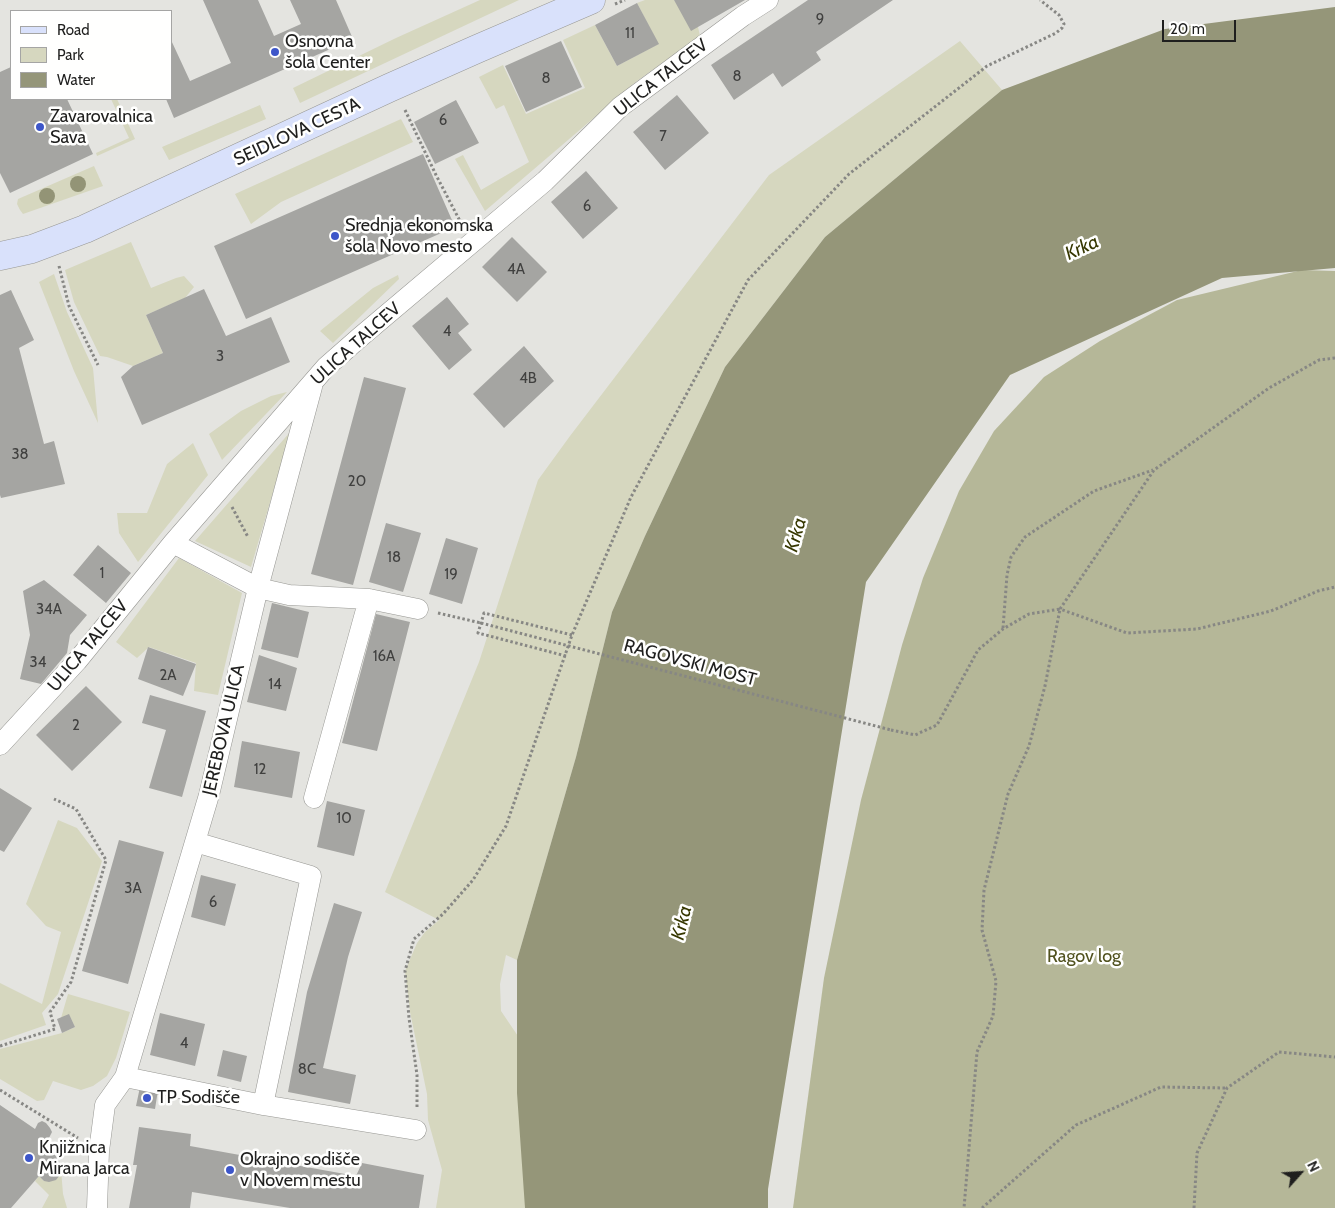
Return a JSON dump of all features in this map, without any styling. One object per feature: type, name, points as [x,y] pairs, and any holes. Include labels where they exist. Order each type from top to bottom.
[{"type":"street","name":"SEIDLOVA CESTA","points":[[0,256],[32,249],[85,229],[468,53],[591,0]]},
{"type":"street","name":"ULICA TALCEV","points":[[0,745],[77,661],[173,543],[326,367],[545,181],[620,107],[743,16],[768,0]]},
{"type":"street","name":"JEREBOVA ULICA","points":[[97,1208],[98,1151],[105,1105],[125,1077],[209,795],[258,588],[314,381]]},
{"type":"street","points":[[173,543],[258,588],[289,595],[369,599],[418,608]]},
{"type":"street","points":[[314,798],[369,599]]},
{"type":"street","points":[[195,842],[311,876],[264,1104]]},
{"type":"street","points":[[125,1077],[264,1104],[416,1130]]},
{"type":"path","points":[[416,1130],[417,1075],[405,971],[414,939],[443,914],[473,880],[506,826],[572,635],[631,497],[748,280],[849,174],[986,66],[1056,33],[1062,28],[1064,24],[1059,16],[1040,0]]},
{"type":"path","points":[[403,105],[472,243]]},
{"type":"path","points":[[52,241],[70,306],[98,365]]},
{"type":"path","points":[[1003,629],[1007,575],[1011,557],[1025,538],[1094,491],[1154,470],[1269,388],[1319,360],[1335,358]]},
{"type":"path","points":[[964,1208],[977,1052],[994,1016],[996,981],[982,930],[984,890],[1008,794],[1029,746],[1045,686],[1060,609],[1154,470]]},
{"type":"path","points":[[232,505],[251,544]]},
{"type":"path","points":[[1060,609],[1128,633],[1197,629],[1271,612],[1318,591],[1335,587]]},
{"type":"path","name":"RAGOVSKI MOST","points":[[418,608],[915,735],[937,725],[978,650],[1003,629],[1029,614],[1060,609]]},
{"type":"path","points":[[566,656],[478,633],[484,613],[572,635]]},
{"type":"path","points":[[0,1046],[55,1029],[50,1012],[71,982],[106,860],[76,809],[54,799]]},
{"type":"path","points":[[1194,1208],[1197,1153],[1227,1088],[1279,1052],[1335,1057]]},
{"type":"path","points":[[982,1208],[1076,1125],[1161,1087],[1227,1088]]},
{"type":"path","points":[[0,1090],[98,1151]]},
{"type":"green space","points":[[480,0],[519,0],[300,103],[293,88]]},
{"type":"green space","points":[[645,0],[674,0],[698,27],[700,36],[637,81],[485,211],[455,159],[463,155],[481,190],[529,162],[504,105],[496,109],[479,77],[503,65],[526,114],[585,88],[563,40],[595,25],[617,66],[658,44],[637,3]]},
{"type":"green space","points":[[960,41],[1002,90],[825,237],[725,367],[645,536],[612,612],[576,757],[517,960],[506,955],[500,984],[501,1011],[522,1042],[528,1208],[436,1208],[442,1170],[428,1120],[427,1094],[410,1012],[405,971],[417,943],[425,932],[439,920],[385,892],[479,662],[538,480],[769,175]]},
{"type":"green space","points":[[111,100],[117,100],[135,139],[97,156],[96,153],[129,138]]},
{"type":"green space","points":[[260,105],[266,119],[169,160],[162,147]]},
{"type":"green space","points":[[401,119],[413,142],[281,202],[251,224],[235,194]]},
{"type":"green space","points":[[94,166],[103,186],[23,214],[20,210],[17,204],[18,199]]},
{"type":"green space","points":[[131,242],[151,288],[184,276],[194,287],[185,298],[146,315],[163,353],[133,366],[100,356],[74,302],[65,270]]},
{"type":"green space","name":"Ragov log","points":[[1302,270],[1335,271],[1335,1208],[793,1208],[824,978],[861,800],[902,645],[923,578],[959,491],[994,431],[1044,377],[1100,341],[1177,300]]},
{"type":"green space","points":[[54,274],[67,312],[93,368],[98,423],[74,371],[39,282]]},
{"type":"green space","points":[[398,275],[399,279],[333,343],[320,331],[373,288]]},
{"type":"green space","points":[[287,392],[222,460],[209,434],[241,411],[271,396]]},
{"type":"green space","points":[[291,431],[251,567],[195,541]]},
{"type":"green space","points":[[193,443],[208,475],[138,562],[119,533],[117,513],[147,513],[167,464]]},
{"type":"green space","points":[[179,558],[242,593],[218,695],[194,691],[196,663],[149,647],[137,658],[116,642]]},
{"type":"green space","points":[[58,820],[77,828],[102,861],[58,994],[42,1013],[46,1025],[0,1041],[0,983],[42,1004],[61,932],[46,926],[26,904]]},
{"type":"green space","points":[[68,994],[130,1012],[116,1058],[107,1076],[93,1086],[81,1090],[53,1081],[44,1100],[37,1101],[0,1079],[0,1049],[62,1033],[75,1027],[69,1015],[61,1018]]},
{"type":"green space","points":[[61,1169],[63,1194],[67,1208],[42,1208],[49,1195],[35,1181],[39,1176],[44,1181]]},
{"type":"water","name":"Krka","points":[[1335,7],[1335,268],[1222,278],[1010,375],[866,582],[768,1189],[768,1208],[525,1208],[517,1093],[517,960],[576,757],[612,612],[645,536],[725,367],[825,237],[1002,90],[1165,29]]},
{"type":"building","name":"Osnovna šola Center","points":[[203,0],[258,0],[274,36],[301,24],[290,0],[336,0],[353,39],[174,118],[166,100],[172,100],[172,42],[190,81],[231,63]]},
{"type":"building","points":[[674,0],[745,0],[691,31]]},
{"type":"building","points":[[808,0],[893,0],[816,52],[821,60],[782,87],[773,73],[734,100],[711,65]]},
{"type":"building","points":[[637,3],[659,44],[617,66],[595,25]]},
{"type":"building","points":[[561,41],[582,87],[526,112],[505,66]]},
{"type":"building","name":"Zavarovalnica Sava","points":[[10,67],[10,100],[67,100],[93,154],[10,193],[0,173],[0,72]]},
{"type":"building","points":[[677,95],[709,133],[665,170],[633,132]]},
{"type":"building","points":[[456,100],[479,143],[435,164],[414,122]]},
{"type":"building","name":"Srednja ekonomska šola Novo mesto","points":[[423,154],[455,227],[246,319],[214,246]]},
{"type":"building","points":[[586,171],[618,208],[583,239],[551,202]]},
{"type":"building","points":[[512,237],[547,272],[517,302],[482,267]]},
{"type":"building","points":[[204,289],[226,336],[271,317],[290,362],[142,425],[121,377],[133,366],[163,353],[146,315]]},
{"type":"building","points":[[11,290],[34,340],[19,348],[44,444],[54,441],[65,484],[1,498],[0,295]]},
{"type":"building","points":[[447,297],[469,324],[458,333],[472,350],[449,370],[412,326]]},
{"type":"building","points":[[524,346],[554,381],[504,428],[473,394]]},
{"type":"building","points":[[364,377],[406,388],[353,585],[311,574]]},
{"type":"building","points":[[386,523],[421,533],[403,592],[369,582]]},
{"type":"building","points":[[446,538],[478,548],[462,604],[429,594]]},
{"type":"building","points":[[98,545],[131,573],[106,603],[73,575]]},
{"type":"building","points":[[44,580],[87,615],[70,635],[67,653],[41,684],[20,679],[30,635],[23,591]]},
{"type":"building","points":[[272,603],[309,612],[298,658],[261,649]]},
{"type":"building","points":[[376,614],[410,622],[377,751],[342,743]]},
{"type":"building","points":[[148,647],[196,664],[183,696],[138,679]]},
{"type":"building","points":[[259,655],[297,668],[286,711],[247,702]]},
{"type":"building","points":[[86,686],[122,722],[72,771],[36,735]]},
{"type":"building","points":[[150,695],[206,711],[182,797],[149,788],[166,730],[142,723]]},
{"type":"building","points":[[242,741],[300,752],[292,798],[234,787]]},
{"type":"building","points":[[0,788],[32,808],[4,852],[0,850]]},
{"type":"building","points":[[327,801],[365,810],[354,856],[317,847]]},
{"type":"building","points":[[119,840],[164,852],[128,984],[82,971]]},
{"type":"building","points":[[201,875],[236,884],[225,926],[191,917]]},
{"type":"building","points":[[334,903],[362,912],[348,957],[323,1068],[356,1075],[350,1104],[288,1092],[307,992]]},
{"type":"building","points":[[160,1013],[205,1024],[195,1066],[150,1055]]},
{"type":"building","points":[[69,1014],[75,1027],[62,1033],[57,1019]]},
{"type":"building","points":[[223,1050],[247,1056],[241,1082],[217,1076]]},
{"type":"building","name":"TP Sodišče","points":[[140,1087],[158,1090],[155,1109],[136,1106]]},
{"type":"building","name":"Knjižnica Mirana Jarca","points":[[0,1105],[35,1129],[38,1123],[42,1121],[46,1123],[52,1132],[48,1140],[42,1143],[46,1151],[55,1155],[61,1169],[60,1175],[56,1180],[44,1181],[39,1176],[11,1208],[0,1208]]},
{"type":"building","name":"Okrajno sodišče v Novem mestu","points":[[139,1127],[191,1134],[190,1146],[356,1176],[362,1163],[424,1175],[419,1208],[290,1208],[192,1192],[190,1208],[129,1208],[137,1165],[133,1165]]},
{"type":"place","name":"Osnovna šola Center","points":[[275,52]]},
{"type":"place","name":"Zavarovalnica Sava","points":[[40,127]]},
{"type":"place","name":"Srednja ekonomska šola Novo mesto","points":[[335,236]]},
{"type":"place","name":"TP Sodišče","points":[[147,1098]]},
{"type":"place","name":"Knjižnica Mirana Jarca","points":[[29,1158]]},
{"type":"place","name":"Okrajno sodišče v Novem mestu","points":[[230,1170]]}]
